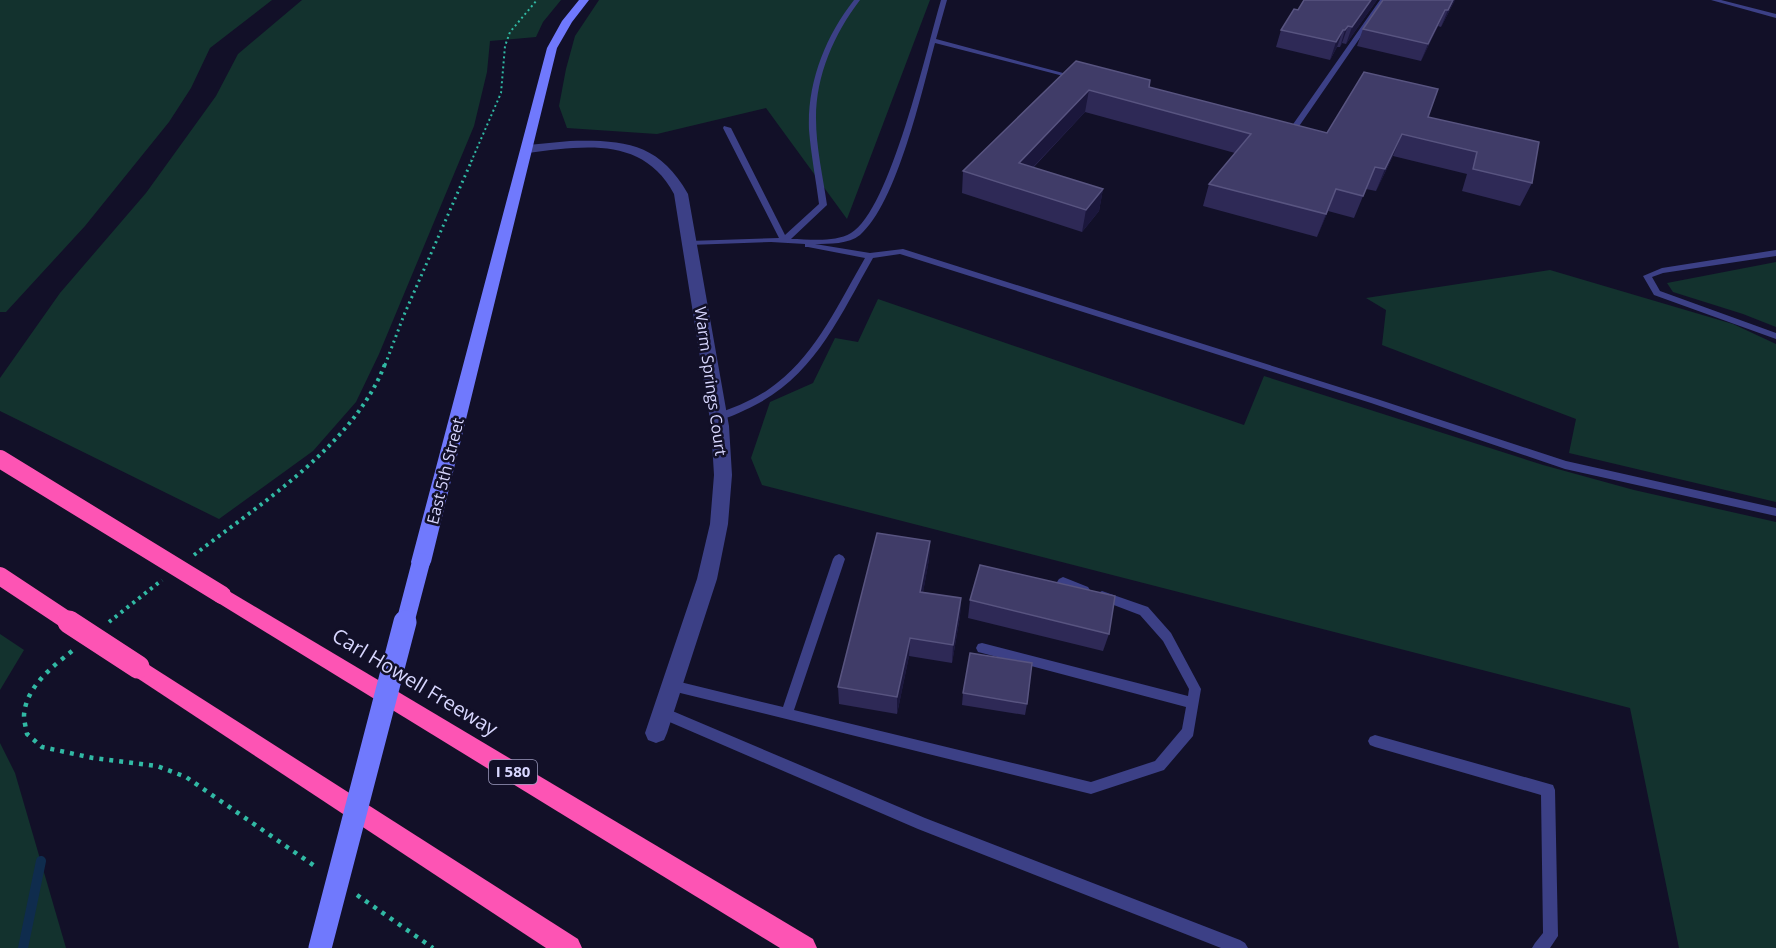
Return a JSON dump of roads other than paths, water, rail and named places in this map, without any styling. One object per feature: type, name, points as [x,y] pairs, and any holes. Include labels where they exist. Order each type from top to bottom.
[{"type":"highway","name":"Carl Howell Freeway","points":[[0,459],[804,948]]},
{"type":"highway","points":[[0,576],[569,948]]},
{"type":"main road","name":"East 5th Street","points":[[320,948],[528,149],[552,48],[567,21],[584,0]]},
{"type":"street","name":"Warm Springs Court","points":[[528,149],[589,144],[621,148],[650,158],[671,175],[678,184],[718,417],[723,475],[719,524],[702,597],[656,733]]},
{"type":"lane","points":[[784,241],[823,205],[813,105],[824,61],[837,31],[857,0]]},
{"type":"lane","points":[[689,243],[843,238],[856,234],[876,213],[886,190],[917,98],[944,0]]},
{"type":"lane","points":[[1279,130],[1290,133],[1383,0]]},
{"type":"lane","points":[[1714,0],[1776,16]]},
{"type":"lane","points":[[932,40],[1082,79]]},
{"type":"lane","points":[[727,128],[784,241]]},
{"type":"lane","points":[[784,241],[870,256],[891,251],[911,254],[1565,465],[1776,512]]},
{"type":"lane","points":[[1776,253],[1662,271],[1647,276],[1658,293],[1776,336]]},
{"type":"lane","points":[[718,417],[739,410],[782,385],[801,365],[870,256]]},
{"type":"lane","points":[[787,713],[839,559]]},
{"type":"lane","points":[[672,686],[1091,788],[1159,766],[1188,732],[1195,690],[1187,672],[1167,637],[1144,611],[1063,582]]},
{"type":"lane","points":[[982,648],[1192,703]]},
{"type":"lane","points":[[663,713],[922,824],[1240,948]]},
{"type":"lane","points":[[1375,741],[1548,790],[1551,936],[1540,948]]},
{"type":"waterway","points":[[23,948],[41,861]]}]
